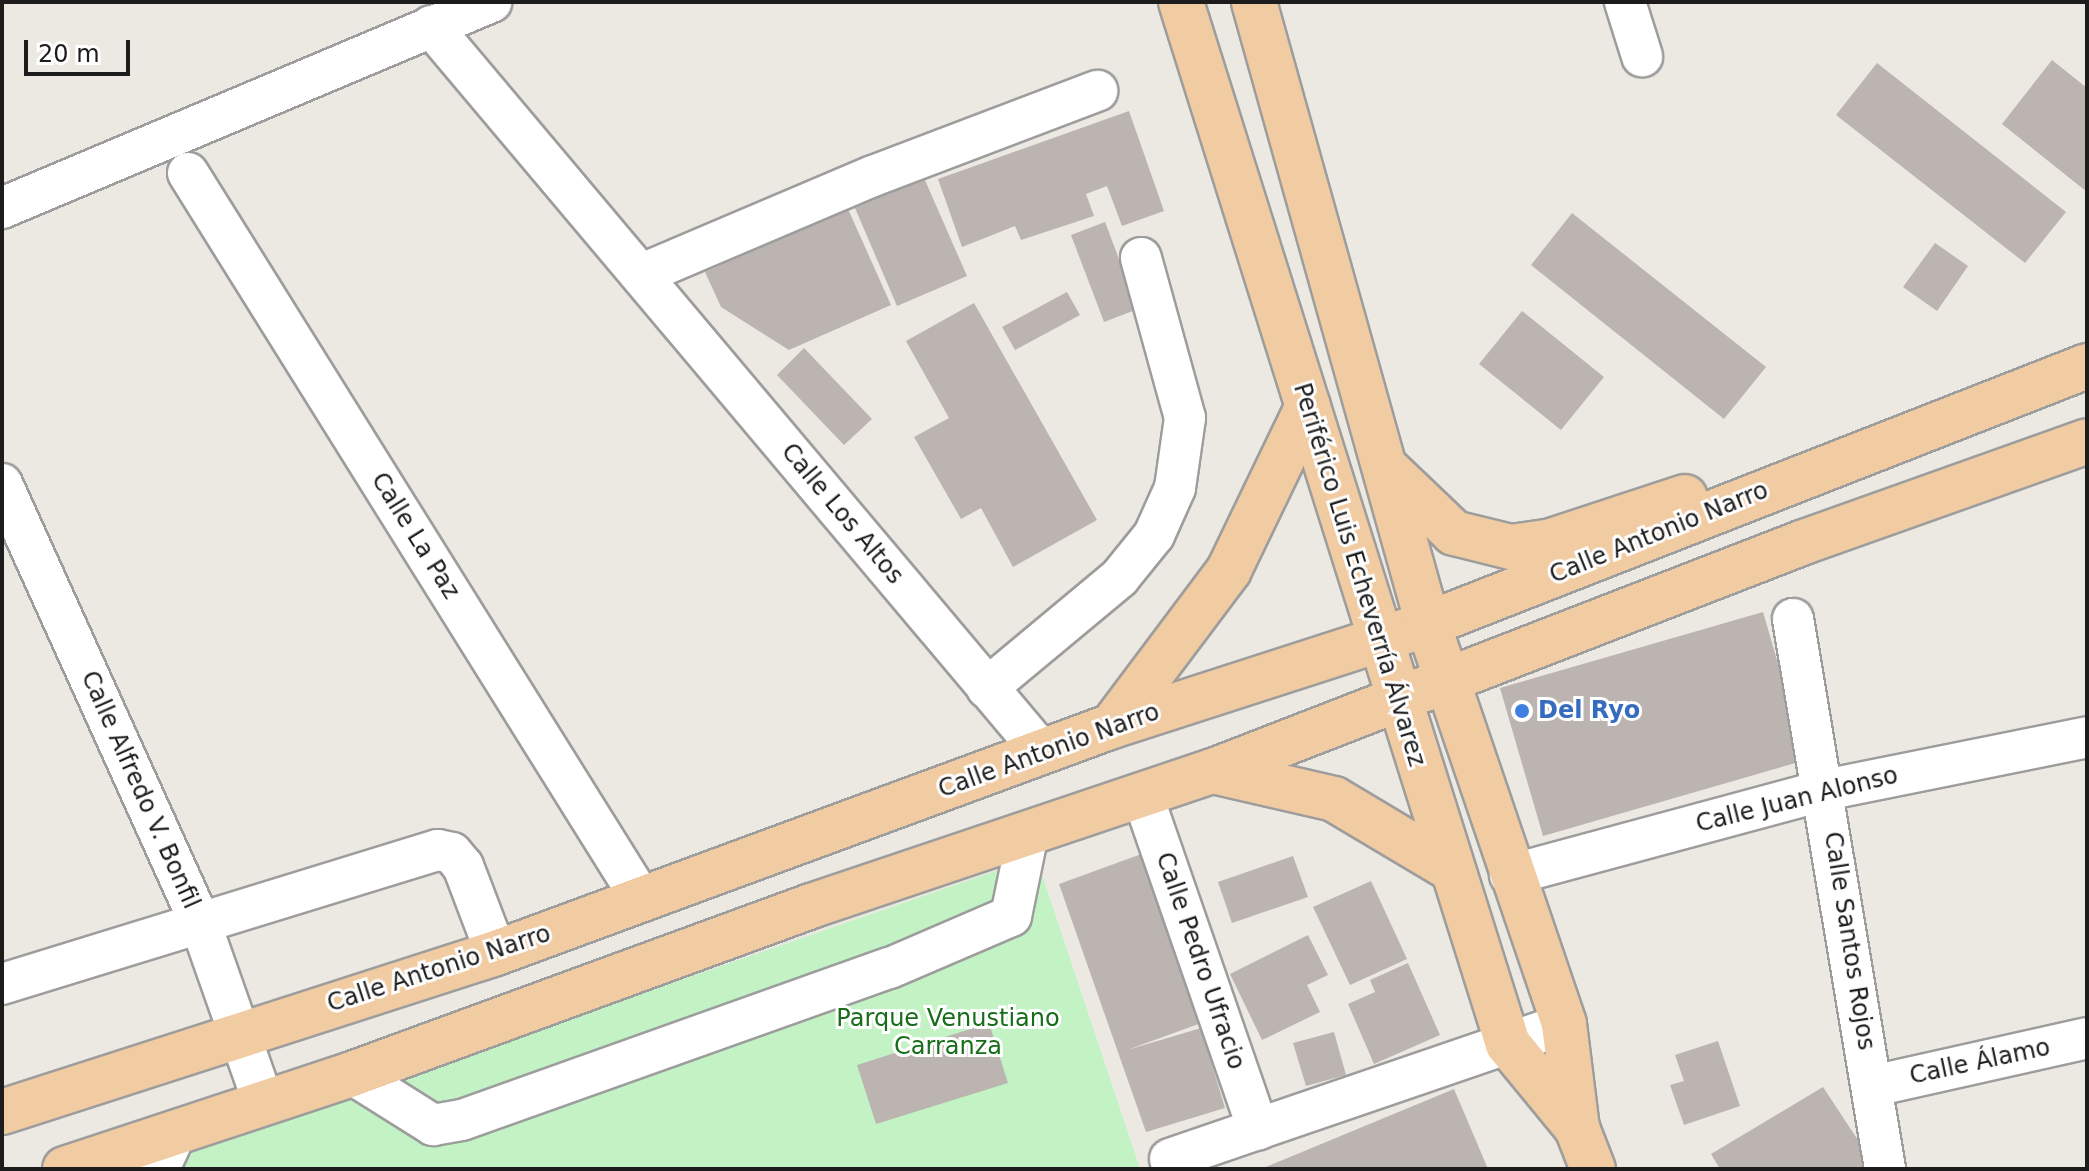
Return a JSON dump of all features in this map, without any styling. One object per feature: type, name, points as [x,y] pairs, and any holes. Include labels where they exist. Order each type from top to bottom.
[{"type":"main road","name":"Periférico Luis Echeverría Álvarez","points":[[1181,2],[1448,867],[1508,1044],[1577,1128]]},
{"type":"main road","name":"Periférico Luis Echeverría Álvarez","points":[[1254,2],[1428,624],[1510,875],[1564,1024],[1577,1128],[1593,1169]]},
{"type":"main road","name":"Calle Antonio Narro","points":[[2,1112],[496,953],[1112,726],[1428,624],[2087,366]]},
{"type":"main road","points":[[1112,726],[1229,570],[1308,406]]},
{"type":"main road","points":[[65,1169],[168,1150],[263,1101],[352,1074],[1028,833],[1213,771],[1804,542],[2087,441]]},
{"type":"main road","points":[[1386,469],[1454,533],[1511,547],[1548,542],[1656,503],[1767,489]]},
{"type":"main road","points":[[1213,771],[1334,799],[1448,867]]},
{"type":"street","points":[[1625,2],[1642,56]]},
{"type":"street","points":[[2,208],[482,4]]},
{"type":"street","name":"Calle Los Altos","points":[[431,26],[1043,753]]},
{"type":"street","points":[[642,274],[873,176],[1097,91]]},
{"type":"street","name":"Calle La Paz","points":[[188,173],[642,900]]},
{"type":"street","points":[[987,688],[1120,577],[1154,535],[1175,488],[1185,418],[1141,258]]},
{"type":"street","name":"Calle Alfredo V. Bonfil","points":[[2,484],[201,925],[263,1101]]},
{"type":"street","name":"Calle Santos Rojos","points":[[1793,619],[1825,790],[1885,1169]]},
{"type":"street","name":"Calle Juan Alonso","points":[[1510,875],[1825,790],[2087,737]]},
{"type":"street","name":"Calle Pedro Ufracio","points":[[1142,794],[1258,1129]]},
{"type":"street","points":[[352,1074],[433,1125],[462,1120],[890,968],[1011,916],[1028,833]]},
{"type":"street","points":[[2,984],[438,850],[452,853],[463,866],[496,953]]},
{"type":"street","points":[[1170,1159],[1564,1024]]},
{"type":"street","name":"Calle Álamo","points":[[1873,1086],[2087,1038]]},
{"type":"green space","name":"Parque Venustiano Carranza","points":[[1036,857],[1140,1169],[136,1169]]},
{"type":"building","points":[[2052,60],[2087,88],[2087,192],[2002,124]]},
{"type":"building","points":[[1877,63],[2066,212],[2025,263],[1836,115]]},
{"type":"building","points":[[1129,111],[1164,211],[1122,226],[1107,186],[1086,194],[1094,216],[1021,240],[1015,226],[962,247],[938,179]]},
{"type":"building","points":[[924,178],[967,276],[897,306],[855,208]]},
{"type":"building","points":[[848,209],[891,305],[789,350],[721,307],[705,272]]},
{"type":"building","points":[[1572,213],[1766,367],[1724,419],[1531,265]]},
{"type":"building","points":[[1105,222],[1138,309],[1104,322],[1071,235]]},
{"type":"building","points":[[1935,243],[1968,266],[1937,311],[1903,287]]},
{"type":"building","points":[[1067,292],[1080,315],[1015,350],[1002,327]]},
{"type":"building","points":[[974,303],[1097,520],[1013,567],[981,508],[961,519],[914,437],[949,418],[906,341]]},
{"type":"building","points":[[1522,311],[1604,377],[1561,430],[1479,364]]},
{"type":"building","points":[[804,348],[872,419],[844,445],[777,375]]},
{"type":"building","points":[[1763,612],[1806,760],[1543,836],[1500,688]]},
{"type":"building","points":[[1147,852],[1207,1021],[1127,1050],[1201,1028],[1225,1108],[1146,1132],[1059,884]]},
{"type":"building","points":[[1293,856],[1308,897],[1232,923],[1218,882]]},
{"type":"building","points":[[1371,881],[1407,959],[1350,985],[1313,907]]},
{"type":"building","points":[[1308,935],[1328,975],[1307,985],[1320,1012],[1262,1040],[1230,974]]},
{"type":"building","points":[[1408,963],[1440,1035],[1374,1064],[1348,1004],[1375,992],[1370,980]]},
{"type":"building","points":[[989,1023],[1008,1083],[876,1124],[857,1065]]},
{"type":"building","points":[[1334,1032],[1346,1075],[1306,1086],[1293,1043]]},
{"type":"building","points":[[1718,1041],[1740,1106],[1684,1125],[1670,1085],[1684,1081],[1675,1055]]},
{"type":"building","points":[[1823,1087],[1877,1169],[1720,1169],[1711,1154]]},
{"type":"building","points":[[1454,1089],[1488,1169],[1261,1169]]},
{"type":"place","name":"Del Ryo","points":[[1522,711]]}]
